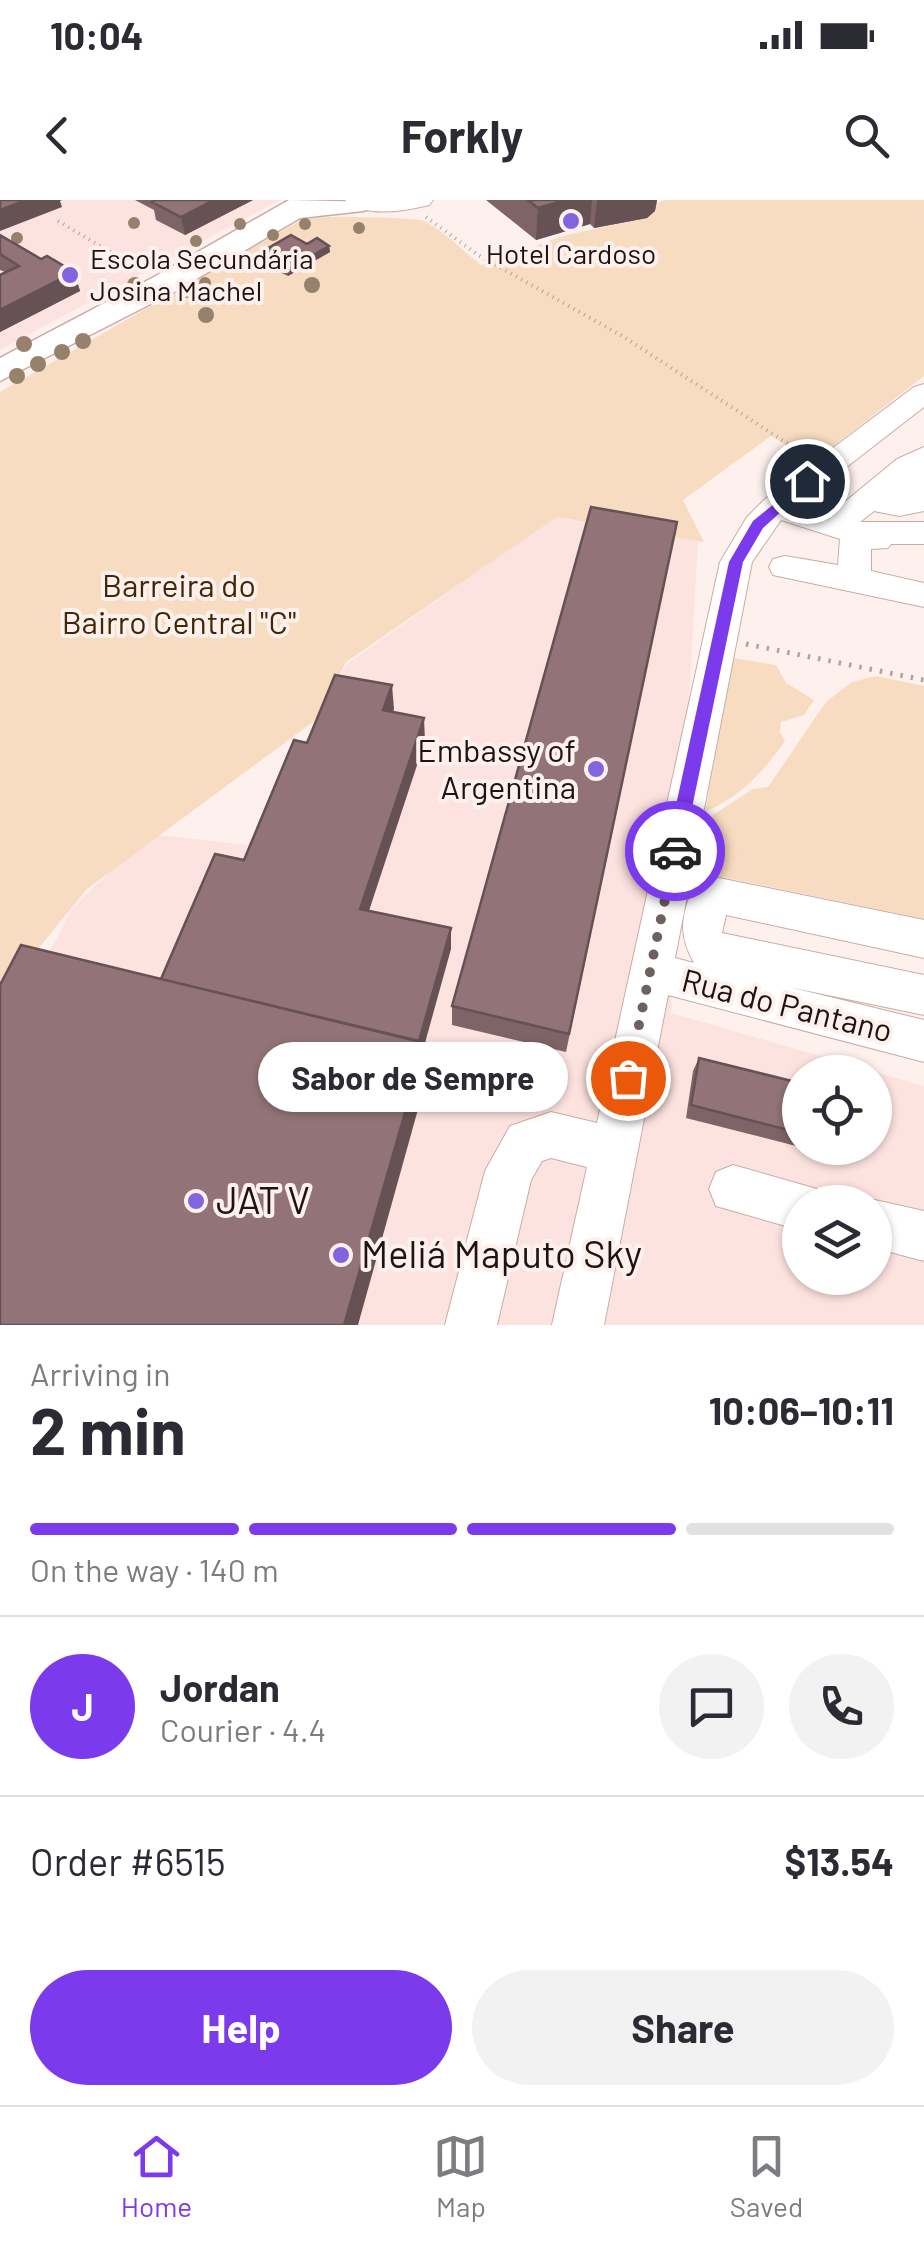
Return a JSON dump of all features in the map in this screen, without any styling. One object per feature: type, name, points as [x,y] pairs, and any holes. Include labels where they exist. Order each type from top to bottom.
[{"type":"main road","points":[[0,371],[165,284],[302,205],[360,201]]},
{"type":"street","points":[[360,201],[425,211]]},
{"type":"street","points":[[578,1325],[736,562],[758,525],[775,506],[924,393]]},
{"type":"street","points":[[854,578],[845,530],[867,499],[899,506],[914,503],[919,457],[864,437]]},
{"type":"street","points":[[775,506],[924,556]]},
{"type":"street","points":[[845,530],[924,533]]},
{"type":"street","points":[[785,567],[924,595]]},
{"type":"street","points":[[924,939],[719,896],[708,900],[702,936],[710,951],[924,994]]},
{"type":"street","name":"Rua do Pantano","points":[[649,971],[924,1041]]},
{"type":"street","points":[[471,1325],[508,1171],[526,1142],[551,1135],[613,1150]]},
{"type":"street","points":[[733,1189],[782,1201]]},
{"type":"street","points":[[892,1228],[924,1236]]},
{"type":"path","points":[[425,211],[478,256],[624,338],[791,445]]},
{"type":"path","points":[[58,221],[165,284]]},
{"type":"path","points":[[718,639],[924,680]]},
{"type":"shaded area","name":"Escola Secundária Josina Machel","points":[[0,200],[280,200],[0,350]]},
{"type":"shaded area","points":[[555,517],[698,541],[671,1013],[817,1055],[782,1055],[782,1165],[892,1165],[892,1077],[924,1086],[924,1325],[0,1325],[0,1046],[73,907],[150,834],[248,845],[347,664]]},
{"type":"green space","name":"Barreira do Bairro Central \"C\"","points":[[664,200],[924,200],[924,376],[814,461],[771,436],[683,500],[704,542],[557,517],[346,662],[317,719],[87,889],[0,995],[0,392],[305,218],[424,221],[481,265],[566,235],[647,218],[656,211],[656,204]]},
{"type":"green space","points":[[728,657],[776,665],[786,683],[814,700],[804,715],[781,722],[780,732],[785,741],[752,781],[706,811]]},
{"type":"green space","points":[[876,676],[924,686],[924,919],[698,872],[705,820],[753,789],[768,787],[826,702],[852,682]]},
{"type":"building","points":[[0,200],[26,200],[0,210]]},
{"type":"building","points":[[214,200],[181,217],[152,202]]},
{"type":"building","points":[[528,200],[565,200],[538,208]]},
{"type":"building","points":[[0,235],[41,259],[47,256],[74,272],[0,310],[0,275],[19,266],[0,254]]},
{"type":"building","points":[[291,235],[307,244],[317,238],[329,246],[287,270],[256,255]]},
{"type":"building","points":[[591,507],[677,522],[569,1034],[452,1006]]},
{"type":"building","points":[[335,675],[392,685],[383,710],[424,718],[360,909],[451,928],[419,1041],[161,979],[215,854],[244,860],[294,740],[307,743]]},
{"type":"building","name":"JAT V","points":[[21,945],[425,1043],[344,1325],[0,1325],[0,985]]},
{"type":"building","points":[[699,1058],[782,1079],[782,1128],[691,1105]]},
{"type":"way so far","points":[[628,1078],[675,851]]},
{"type":"place","name":"Hotel Cardoso","points":[[571,221]]},
{"type":"place","name":"Escola Secundária Josina Machel","points":[[70,275]]},
{"type":"place","name":"Embassy of Argentina","points":[[596,769]]},
{"type":"place","name":"Sabor de Sempre","points":[[628,1078]]},
{"type":"place","name":"JAT V","points":[[196,1201]]},
{"type":"place","name":"Meliá Maputo Sky","points":[[341,1255]]},
{"type":"route","points":[[675,851],[736,562],[758,525],[807,481]]}]
